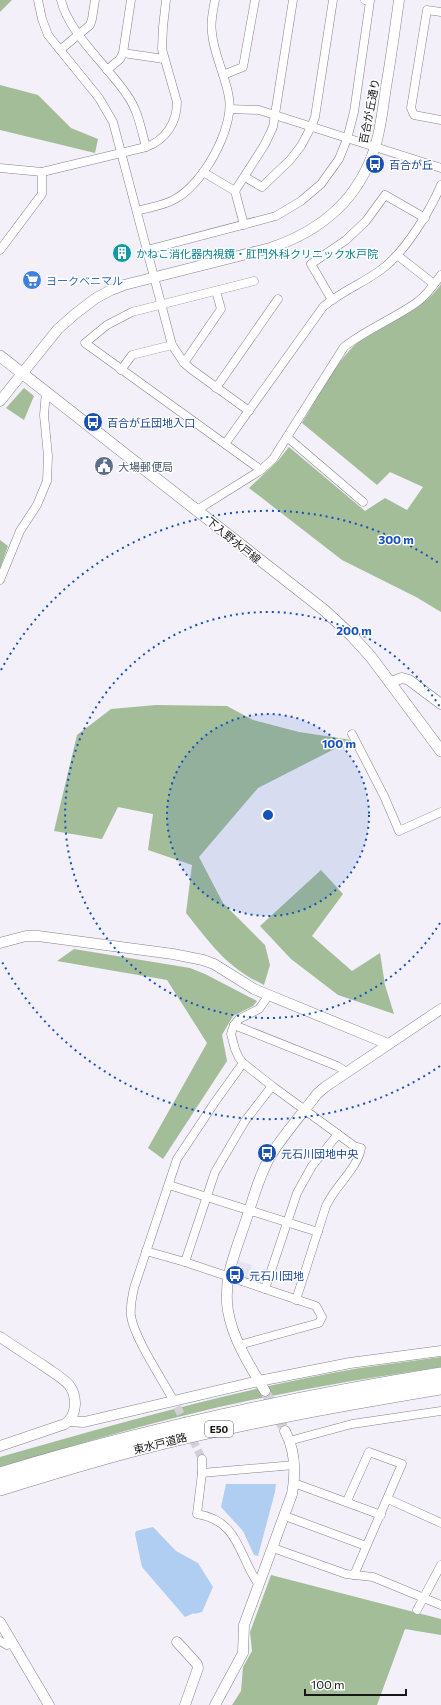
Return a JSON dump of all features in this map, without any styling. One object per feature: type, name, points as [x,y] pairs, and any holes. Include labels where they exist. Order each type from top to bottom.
[{"type":"highway","name":"東水戸道路","points":[[0,1476],[127,1439],[198,1421],[362,1388],[441,1375]]},
{"type":"highway","name":"東水戸道路","points":[[0,1488],[123,1452],[202,1432],[302,1411],[441,1387]]},
{"type":"main road","name":"下入野水戸線","points":[[0,356],[324,610],[363,648],[391,682],[441,751]]},
{"type":"street","points":[[38,0],[44,27],[60,50],[99,98],[113,122],[160,305],[172,345],[184,363],[249,411]]},
{"type":"street","points":[[61,0],[66,16],[128,96],[137,114],[146,147]]},
{"type":"street","points":[[60,50],[90,25],[95,0]]},
{"type":"street","points":[[107,70],[120,59],[123,53],[131,0]]},
{"type":"street","points":[[0,168],[42,172],[146,147],[154,144],[164,136],[172,124],[177,110],[177,102],[164,59],[162,39],[166,0]]},
{"type":"street","points":[[137,211],[174,200],[190,189],[203,172],[225,133],[230,109],[229,98],[214,46],[212,32],[215,0]]},
{"type":"street","points":[[222,75],[243,67],[255,0]]},
{"type":"street","points":[[244,225],[236,191],[266,144],[275,116],[293,0]]},
{"type":"street","points":[[245,177],[262,187],[290,160],[304,141],[311,127],[315,117],[333,0]]},
{"type":"street","points":[[147,250],[276,216],[289,210],[321,184],[339,159],[348,139],[354,112],[370,1],[365,0]]},
{"type":"street","name":"百合が丘通り","points":[[0,401],[58,329],[87,304],[111,290],[154,277],[270,248],[287,242],[312,230],[333,213],[350,196],[364,174],[375,148],[399,1]]},
{"type":"street","points":[[441,12],[427,10],[410,108],[414,115],[441,120]]},
{"type":"street","points":[[123,53],[164,59]]},
{"type":"street","points":[[230,109],[259,110],[441,168]]},
{"type":"street","points":[[0,250],[42,194],[42,172]]},
{"type":"street","points":[[203,172],[236,191]]},
{"type":"street","points":[[225,444],[323,307],[382,269],[397,255],[425,218],[441,184]]},
{"type":"street","points":[[332,300],[311,264],[346,240],[366,221],[385,194],[425,218]]},
{"type":"street","points":[[397,255],[434,284]]},
{"type":"street","points":[[197,510],[262,470],[273,459],[344,347],[360,334],[416,303],[441,275]]},
{"type":"street","points":[[254,281],[132,312],[120,317],[94,334],[85,343],[262,470]]},
{"type":"street","points":[[184,363],[222,309],[216,291]]},
{"type":"street","points":[[216,388],[278,299]]},
{"type":"street","points":[[121,370],[132,355],[172,345]]},
{"type":"street","points":[[0,580],[20,531],[37,505],[47,481],[48,456],[44,415],[46,392]]},
{"type":"street","points":[[287,437],[363,502]]},
{"type":"street","points":[[391,682],[402,678],[409,680],[441,704]]},
{"type":"street","points":[[352,734],[384,796],[399,831],[441,812]]},
{"type":"street","points":[[0,942],[26,936],[38,936],[191,957],[214,964],[254,989],[388,1044]]},
{"type":"street","points":[[270,995],[259,1009],[239,1019],[234,1025],[231,1034],[235,1049],[243,1063],[354,1146],[361,1148],[360,1156],[331,1195],[296,1300]]},
{"type":"street","points":[[265,1391],[239,1345],[232,1328],[228,1310],[228,1278],[234,1254],[257,1184],[272,1155],[306,1109],[325,1087],[441,1009]]},
{"type":"street","points":[[234,1025],[337,1066],[347,1072]]},
{"type":"street","points":[[171,1396],[142,1342],[131,1316],[134,1288],[177,1159],[214,1102],[243,1063]]},
{"type":"street","points":[[185,1262],[215,1172],[242,1127],[272,1086]]},
{"type":"street","points":[[265,1289],[286,1223],[304,1178],[338,1134]]},
{"type":"street","points":[[169,1185],[249,1212],[318,1232]]},
{"type":"street","points":[[146,1251],[185,1262],[228,1278],[316,1306],[322,1317],[319,1323],[239,1345]]},
{"type":"street","points":[[0,1337],[50,1370],[69,1385],[75,1404],[74,1414],[69,1421]]},
{"type":"street","points":[[0,1446],[69,1421],[84,1422],[259,1381],[350,1364],[441,1351]]},
{"type":"street","points":[[289,1441],[352,1424],[441,1411]]},
{"type":"street","points":[[215,1705],[243,1653],[244,1625],[285,1516],[294,1483],[294,1466],[289,1441],[285,1431]]},
{"type":"street","points":[[347,1501],[369,1452],[402,1464],[354,1575]]},
{"type":"street","points":[[202,1458],[202,1473],[197,1514],[208,1516],[220,1522],[236,1538],[252,1576],[259,1585]]},
{"type":"street","points":[[202,1473],[294,1466]]},
{"type":"street","points":[[294,1483],[347,1501],[381,1515]]},
{"type":"street","points":[[388,1498],[441,1523]]},
{"type":"street","points":[[285,1516],[366,1546]]},
{"type":"street","points":[[273,1548],[346,1574],[372,1577],[441,1606]]},
{"type":"street","points":[[417,1610],[422,1597],[441,1565]]},
{"type":"street","points":[[0,1622],[49,1705]]},
{"type":"street","points":[[0,1641],[7,1645],[13,1643]]},
{"type":"street","points":[[177,1642],[197,1664],[198,1668],[185,1705]]},
{"type":"shaded area","points":[[239,1261],[252,1265],[247,1281],[235,1277]]},
{"type":"green space","points":[[0,0],[12,0],[0,12]]},
{"type":"green space","points":[[0,85],[38,95],[71,128],[98,139],[95,153],[0,130]]},
{"type":"green space","points":[[441,284],[441,612],[416,597],[342,560],[249,488],[277,462],[289,447],[365,511],[385,498],[407,510],[423,487],[390,472],[377,485],[302,423],[329,378],[353,346],[373,332],[415,309],[433,294]]},
{"type":"green space","points":[[24,388],[34,396],[24,420],[6,408]]},
{"type":"green space","points":[[0,540],[8,546],[0,568]]},
{"type":"green space","points":[[156,705],[227,706],[253,720],[299,732],[352,740],[258,788],[199,857],[223,903],[265,945],[270,965],[264,985],[239,971],[220,954],[186,913],[192,865],[148,850],[153,814],[118,807],[102,839],[54,831],[77,735],[111,709]]},
{"type":"green space","points":[[321,870],[343,894],[312,936],[352,971],[380,953],[385,985],[394,1014],[338,995],[291,959],[260,926]]},
{"type":"green space","points":[[74,949],[190,968],[205,974],[257,1001],[253,1006],[233,1016],[222,1035],[227,1061],[163,1159],[148,1148],[207,1043],[167,980],[57,961]]},
{"type":"green space","points":[[441,1357],[441,1367],[309,1389],[211,1409],[133,1429],[0,1467],[0,1457],[224,1396],[314,1376]]},
{"type":"green space","points":[[271,1575],[441,1619],[441,1635],[405,1629],[377,1705],[232,1705],[241,1691],[243,1667],[252,1651],[250,1632]]},
{"type":"water","points":[[226,1484],[276,1484],[258,1556],[254,1555],[243,1531],[221,1507]]},
{"type":"water","points":[[153,1527],[176,1551],[198,1563],[213,1587],[202,1612],[194,1613],[185,1617],[142,1567],[135,1534],[136,1531]]},
{"type":"tunnel","points":[[265,1391],[285,1431]]},
{"type":"tunnel","points":[[172,1396],[202,1459]]},
{"type":"place","name":"百合が丘","points":[[375,164]]},
{"type":"place","name":"かねこ消化器内視鏡・肛門外科クリニック水戸院","points":[[122,253]]},
{"type":"place","name":"ヨークベニマル","points":[[32,280]]},
{"type":"place","name":"百合が丘団地入口","points":[[93,422]]},
{"type":"place","name":"大場郵便局","points":[[104,466]]},
{"type":"place","name":"元石川団地中央","points":[[267,1153]]},
{"type":"place","name":"元石川団地","points":[[235,1275]]}]
